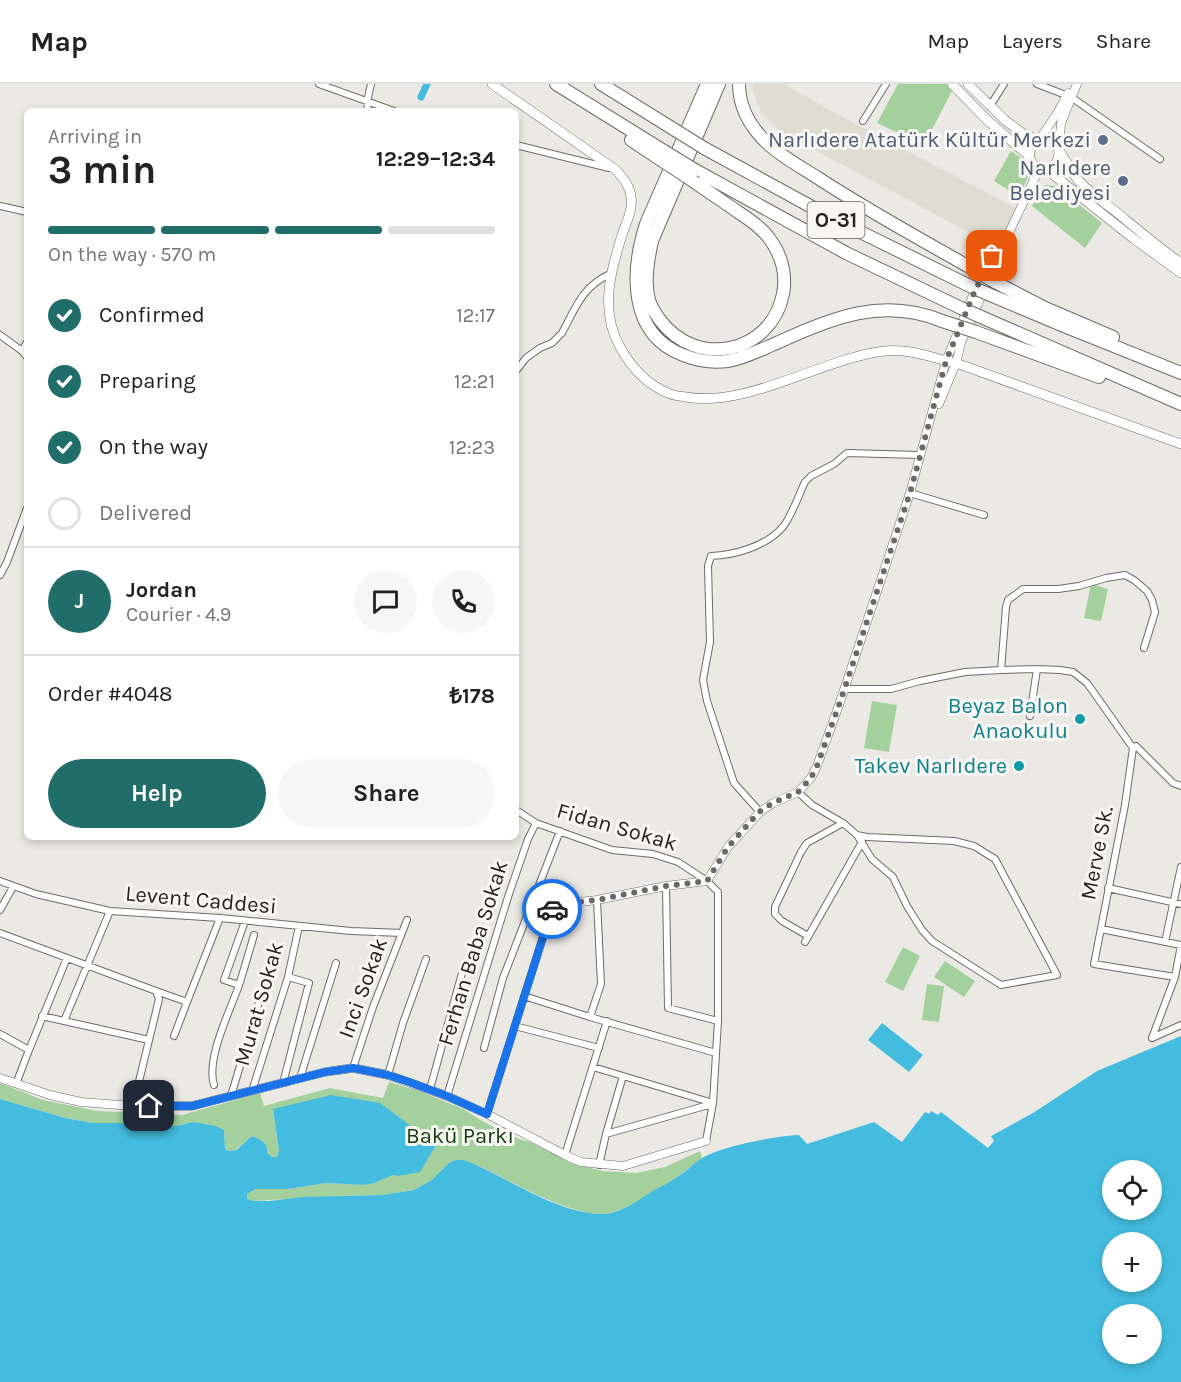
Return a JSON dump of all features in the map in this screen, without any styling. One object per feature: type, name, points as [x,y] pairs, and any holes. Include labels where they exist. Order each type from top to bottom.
[{"type":"highway","name":"O-31","points":[[556,84],[662,155],[695,170],[846,254],[1181,407]]},
{"type":"highway","name":"O-31","points":[[601,84],[704,148],[832,218],[972,287],[1181,373]]},
{"type":"highway","points":[[706,84],[640,241],[635,274],[641,312],[650,329],[664,344],[696,360],[714,362],[743,358],[836,318],[884,310],[899,310],[976,332],[1181,407]]},
{"type":"highway","points":[[662,155],[696,183],[762,230],[776,247],[785,281],[782,298],[776,314],[765,329],[757,337],[744,344],[709,350],[678,339],[655,313],[649,300],[647,286],[652,241],[719,84]]},
{"type":"highway","points":[[739,84],[739,96],[744,113],[766,142],[850,198],[995,282],[1045,308],[1120,340],[1141,356]]},
{"type":"main road","points":[[492,84],[616,170],[630,190],[631,209],[610,274],[608,310],[614,337],[628,360],[644,378],[669,394],[695,399],[722,398],[884,351],[907,351],[951,362],[1181,444]]},
{"type":"main road","points":[[952,84],[987,120],[1029,156],[1032,164],[1043,169],[1181,273]]},
{"type":"main road","points":[[968,84],[1006,121],[1025,135],[1039,140],[1052,141],[1081,184],[1181,263]]},
{"type":"main road","points":[[1029,156],[1033,145],[1039,140]]},
{"type":"main road","points":[[1043,169],[1055,166],[1059,152]]},
{"type":"street","points":[[319,84],[385,108]]},
{"type":"street","points":[[368,108],[371,84]]},
{"type":"street","points":[[863,121],[886,84]]},
{"type":"street","points":[[990,106],[1004,84]]},
{"type":"street","points":[[1036,84],[1069,97],[1160,159]]},
{"type":"street","points":[[1059,152],[1061,123],[1072,84]]},
{"type":"street","points":[[1039,140],[1077,84]]},
{"type":"street","points":[[519,146],[616,170]]},
{"type":"street","points":[[707,881],[728,847],[759,812],[798,792],[811,778],[817,766],[910,493],[927,433],[974,293],[992,256],[1009,233],[1043,169]]},
{"type":"street","points":[[0,206],[24,211]]},
{"type":"street","points":[[519,367],[533,352],[557,339],[584,294],[593,284],[610,274]]},
{"type":"street","points":[[0,335],[24,353]]},
{"type":"street","points":[[22,351],[24,347]]},
{"type":"street","points":[[759,812],[734,783],[707,701],[703,680],[710,642],[708,566],[711,556],[722,556],[746,550],[782,528],[811,476],[834,464],[847,453],[920,455]]},
{"type":"street","points":[[910,493],[984,515]]},
{"type":"street","points":[[0,575],[24,516]]},
{"type":"street","points":[[1001,670],[1006,607],[1008,600],[1023,589],[1058,589],[1125,575],[1147,591],[1152,600],[1155,612],[1144,648]]},
{"type":"street","points":[[844,689],[891,689],[964,672],[1036,669],[1073,672],[1088,683],[1133,748],[1136,746],[1173,783],[1181,786]]},
{"type":"street","points":[[1030,716],[1036,669]]},
{"type":"street","name":"Merve Sk.","points":[[1133,748],[1125,805],[1094,964],[1175,977]]},
{"type":"street","points":[[798,792],[812,805],[843,823],[857,835],[872,859],[893,877],[907,906],[932,941],[1001,985],[1057,975],[995,859],[974,846],[954,841],[857,835]]},
{"type":"street","name":"Fidan Sokak","points":[[519,812],[536,823],[612,850],[652,854],[678,862],[707,881]]},
{"type":"street","name":"Ferhan Baba Sokak","points":[[447,1096],[506,906],[528,839],[536,823]]},
{"type":"street","points":[[843,823],[807,843],[775,908],[775,914],[806,939],[862,842]]},
{"type":"street","points":[[484,1048],[503,978],[560,831]]},
{"type":"street","points":[[1165,942],[1181,867]]},
{"type":"street","name":"Levent Caddesi","points":[[0,881],[36,894],[110,911],[220,918],[351,931],[402,933]]},
{"type":"street","points":[[487,1114],[553,905],[597,900],[666,886],[707,881]]},
{"type":"street","points":[[0,1078],[70,1100],[133,1107],[192,1106],[325,1072],[353,1068],[388,1075],[447,1096],[581,1162],[623,1166],[706,1141],[712,1103],[718,1022],[718,892],[707,881]]},
{"type":"street","points":[[666,886],[668,1008],[718,1022]]},
{"type":"street","points":[[0,910],[13,887]]},
{"type":"street","points":[[1108,888],[1181,904]]},
{"type":"street","points":[[590,1017],[601,984],[597,900]]},
{"type":"street","points":[[64,1021],[110,911]]},
{"type":"street","points":[[174,1036],[220,918]]},
{"type":"street","name":"Inci Sokak","points":[[353,1068],[373,1007],[407,920]]},
{"type":"street","points":[[239,985],[224,980],[245,921]]},
{"type":"street","name":"Murat Sokak","points":[[252,1091],[288,977],[299,926]]},
{"type":"street","points":[[1101,928],[1181,945],[1175,977],[1152,1038],[1181,1025]]},
{"type":"street","points":[[0,933],[188,1002]]},
{"type":"street","points":[[214,1085],[212,1080],[214,1053],[239,985],[254,935]]},
{"type":"street","points":[[16,1084],[67,958]]},
{"type":"street","points":[[388,1075],[403,1023],[426,959]]},
{"type":"street","points":[[300,1078],[336,963]]},
{"type":"street","points":[[430,1089],[462,973]]},
{"type":"street","points":[[283,1083],[309,982],[288,977]]},
{"type":"street","points":[[231,1096],[265,982]]},
{"type":"street","points":[[133,1107],[159,999],[156,991]]},
{"type":"street","points":[[524,996],[716,1053]]},
{"type":"street","points":[[42,1016],[149,1040]]},
{"type":"street","points":[[565,1155],[607,1021]]},
{"type":"street","points":[[515,1026],[599,1048]]},
{"type":"street","points":[[0,1034],[29,1050]]},
{"type":"street","points":[[593,1067],[712,1103]]},
{"type":"street","points":[[599,1165],[623,1076]]},
{"type":"street","points":[[606,1134],[712,1103]]},
{"type":"shaded area","points":[[753,84],[784,84],[1016,208],[1003,237],[993,245],[779,131],[761,113],[753,91]]},
{"type":"green space","points":[[898,84],[946,84],[952,91],[924,145],[877,123]]},
{"type":"green space","points":[[1011,151],[1033,166],[1019,197],[994,181]]},
{"type":"green space","points":[[1045,185],[1056,186],[1102,223],[1085,248],[1032,206]]},
{"type":"green space","points":[[1091,584],[1108,589],[1101,621],[1084,618]]},
{"type":"green space","points":[[872,701],[897,705],[889,752],[864,748]]},
{"type":"green space","points":[[903,947],[920,956],[903,991],[885,982]]},
{"type":"green space","points":[[945,961],[975,981],[964,997],[934,977]]},
{"type":"green space","points":[[927,984],[944,986],[939,1022],[922,1020]]},
{"type":"green space","name":"Bakü Parkı","points":[[389,1082],[422,1092],[463,1109],[484,1122],[571,1163],[602,1171],[636,1173],[665,1167],[700,1151],[702,1158],[640,1200],[613,1212],[602,1214],[556,1203],[464,1160],[449,1163],[433,1180],[414,1190],[382,1195],[254,1201],[247,1199],[247,1194],[256,1189],[288,1189],[326,1183],[363,1185],[393,1175],[398,1176],[273,1109],[279,1151],[277,1157],[272,1157],[267,1153],[265,1144],[252,1136],[235,1150],[228,1151],[225,1148],[224,1130],[193,1122],[176,1126],[92,1123],[65,1118],[0,1099],[0,1083],[43,1100],[97,1111],[182,1115],[260,1093],[264,1106],[330,1088],[383,1098]]},
{"type":"water","points":[[882,1023],[923,1055],[909,1072],[868,1040]]},
{"type":"water","points":[[1181,1036],[1181,1382],[0,1382],[0,1099],[65,1118],[92,1123],[176,1126],[193,1122],[215,1126],[224,1130],[225,1148],[228,1151],[236,1150],[252,1136],[263,1142],[267,1153],[272,1157],[277,1157],[279,1151],[273,1109],[331,1095],[380,1103],[436,1145],[420,1172],[393,1175],[363,1185],[326,1183],[288,1189],[256,1189],[247,1194],[247,1199],[269,1201],[303,1197],[382,1195],[414,1190],[432,1180],[449,1163],[464,1160],[564,1207],[599,1214],[628,1207],[674,1179],[702,1158],[722,1149],[777,1137],[799,1135],[807,1144],[874,1122],[902,1142],[925,1112],[929,1114],[931,1111],[938,1115],[941,1112],[988,1148],[994,1141],[991,1136],[1033,1113],[1097,1071]]},
{"type":"waterway","points":[[421,97],[427,84]]},
{"type":"way so far","points":[[552,909],[553,905],[597,900],[666,886],[707,881],[728,847],[759,812],[798,792],[811,778],[885,572],[910,493],[946,361],[992,256]]},
{"type":"place","name":"Narlıdere Atatürk Kültür Merkezi","points":[[1103,140]]},
{"type":"place","name":"Narlıdere Belediyesi","points":[[1123,181]]},
{"type":"place","name":"Beyaz Balon Anaokulu","points":[[1080,719]]},
{"type":"place","name":"Takev Narlıdere","points":[[1019,766]]},
{"type":"route","points":[[149,1106],[192,1106],[325,1072],[353,1068],[409,1082],[487,1114],[552,909]]}]
